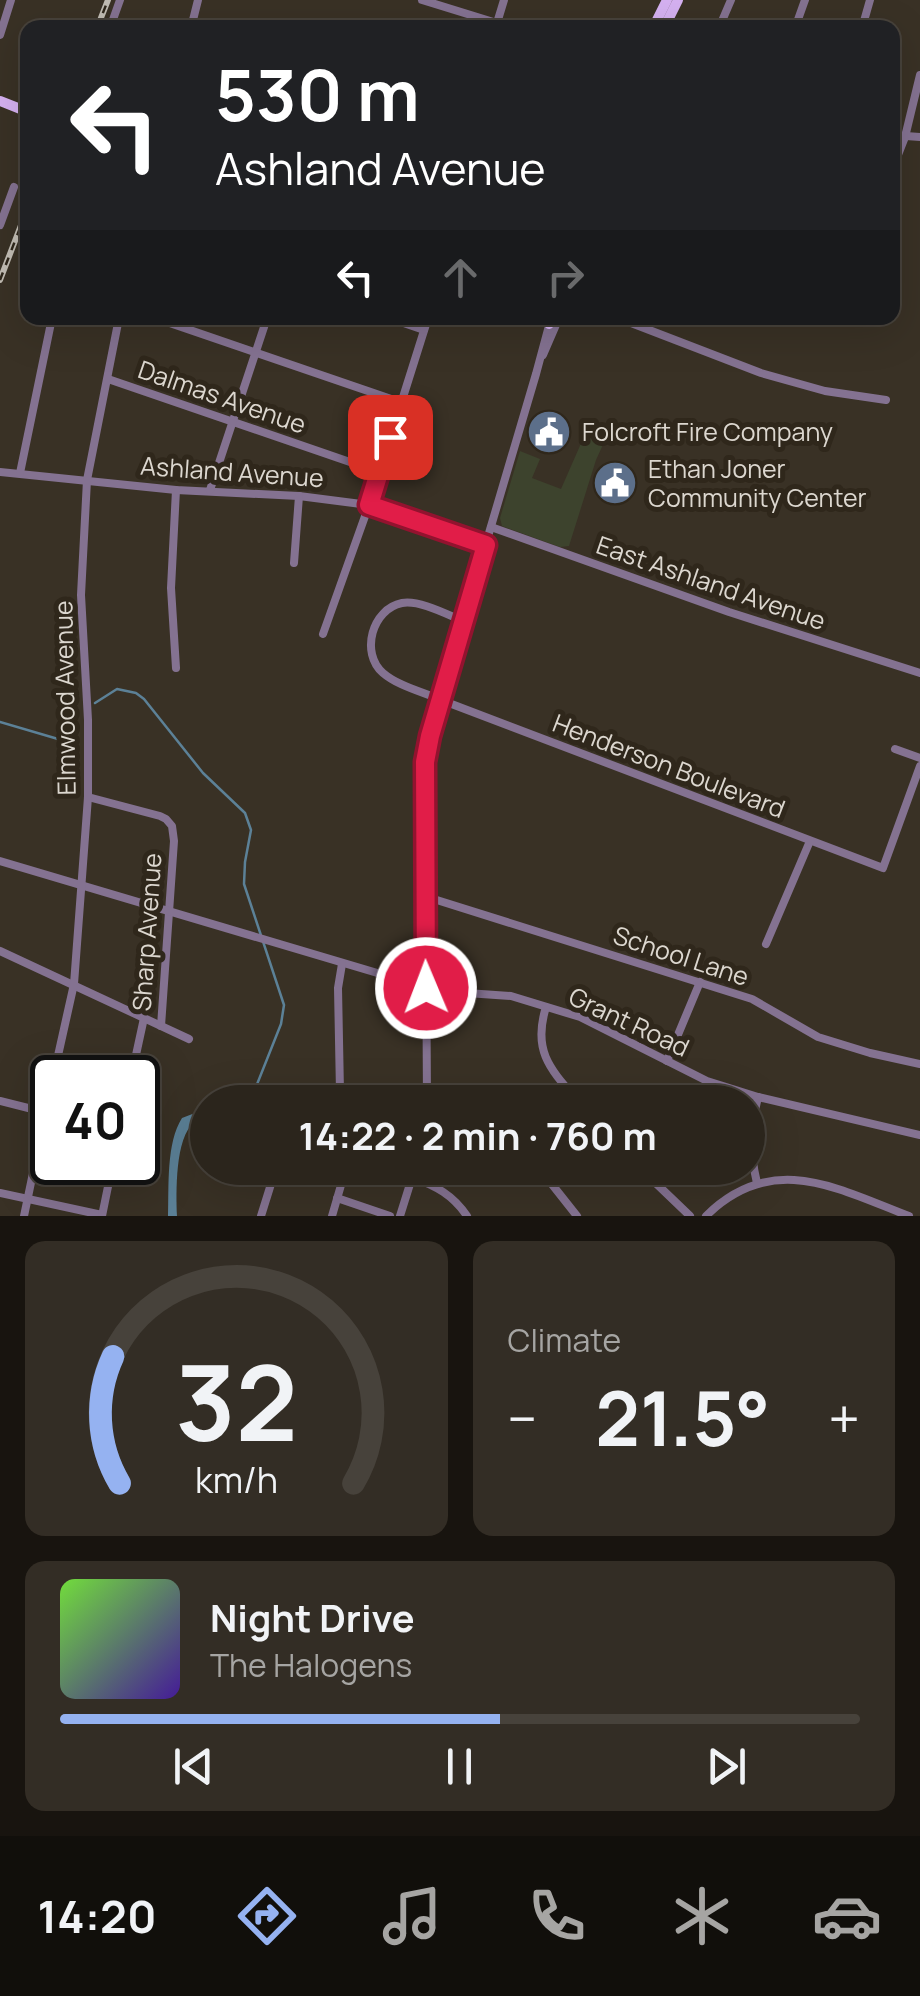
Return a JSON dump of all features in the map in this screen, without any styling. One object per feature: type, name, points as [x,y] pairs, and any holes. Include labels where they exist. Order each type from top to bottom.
[{"type":"street","points":[[0,35],[11,0]]},
{"type":"street","points":[[422,0],[490,20]]},
{"type":"street","points":[[900,149],[920,75]]},
{"type":"street","points":[[900,136],[920,137]]},
{"type":"street","points":[[0,225],[14,187]]},
{"type":"street","points":[[20,473],[51,325]]},
{"type":"street","name":"Elmwood Avenue","points":[[58,1055],[74,984],[88,796],[81,595],[88,480],[117,325]]},
{"type":"street","points":[[176,325],[400,402]]},
{"type":"street","points":[[210,490],[265,325]]},
{"type":"street","points":[[410,325],[424,330]]},
{"type":"street","points":[[323,634],[380,472],[426,325]]},
{"type":"street","points":[[428,1085],[425,762],[550,325]]},
{"type":"street","points":[[636,325],[761,373],[825,391],[886,400]]},
{"type":"street","name":"Dalmas Avenue","points":[[108,379],[380,472]]},
{"type":"street","points":[[0,472],[88,480]]},
{"type":"street","name":"Ashland Avenue","points":[[88,480],[369,505],[486,545]]},
{"type":"street","points":[[176,490],[170,588],[176,668]]},
{"type":"street","points":[[294,564],[299,496]]},
{"type":"street","name":"East Ashland Avenue","points":[[491,528],[729,612],[920,673]]},
{"type":"street","name":"Henderson Boulevard","points":[[463,620],[412,603],[399,604],[380,616],[370,642],[371,656],[386,676],[441,700],[883,868],[918,777]]},
{"type":"street","points":[[894,749],[920,762],[918,777]]},
{"type":"street","name":"Sharp Avenue","points":[[88,796],[166,819],[172,826],[161,1026]]},
{"type":"street","points":[[766,944],[810,840]]},
{"type":"street","name":"Grant Road","points":[[0,861],[438,992],[500,994],[546,1006],[580,1017],[719,1085]]},
{"type":"street","name":"School Lane","points":[[424,896],[752,999],[818,1037],[920,1064]]},
{"type":"street","points":[[0,951],[188,1039]]},
{"type":"street","points":[[340,1085],[338,988],[342,964]]},
{"type":"street","points":[[667,1062],[700,982]]},
{"type":"street","points":[[546,1006],[540,1031],[542,1048],[549,1067],[564,1085]]},
{"type":"street","name":"Sharp Avenue","points":[[137,1055],[144,1018]]},
{"type":"street","name":"Grant Road","points":[[765,1099],[920,1135]]},
{"type":"street","points":[[0,1101],[30,1108]]},
{"type":"street","points":[[765,1181],[808,1181],[832,1186],[909,1216]]},
{"type":"street","name":"Elmwood Avenue","points":[[24,1216],[32,1185]]},
{"type":"street","points":[[0,1193],[102,1216],[108,1185]]},
{"type":"street","points":[[262,1216],[271,1185]]},
{"type":"street","points":[[332,1216],[341,1185]]},
{"type":"street","points":[[400,1216],[409,1185]]},
{"type":"street","points":[[435,1185],[460,1205],[467,1216]]},
{"type":"street","points":[[555,1185],[577,1216]]},
{"type":"street","points":[[658,1185],[690,1216]]},
{"type":"street","points":[[706,1216],[752,1185]]},
{"type":"street","points":[[338,1198],[390,1216]]},
{"type":"green space","points":[[586,432],[606,438],[569,546],[560,547],[502,526],[500,518],[520,451],[540,459],[532,478],[561,489]]},
{"type":"water","points":[[190,1115],[190,1128],[178,1166],[177,1216],[168,1216],[169,1166],[182,1118]]},
{"type":"waterway","points":[[95,703],[117,689],[136,693],[203,773],[245,813],[251,830],[244,884],[284,1005],[281,1024],[257,1085]]},
{"type":"waterway","points":[[0,722],[58,739],[69,731],[77,709]]},
{"type":"railway","points":[[100,20],[108,0]]},
{"type":"railway","points":[[0,280],[20,228]]},
{"type":"place","name":"Folcroft Fire Company","points":[[549,432]]},
{"type":"place","name":"Ethan Joner Community Center","points":[[615,483]]},
{"type":"route","points":[[390,437],[369,505],[486,545],[425,762],[426,988]]}]
